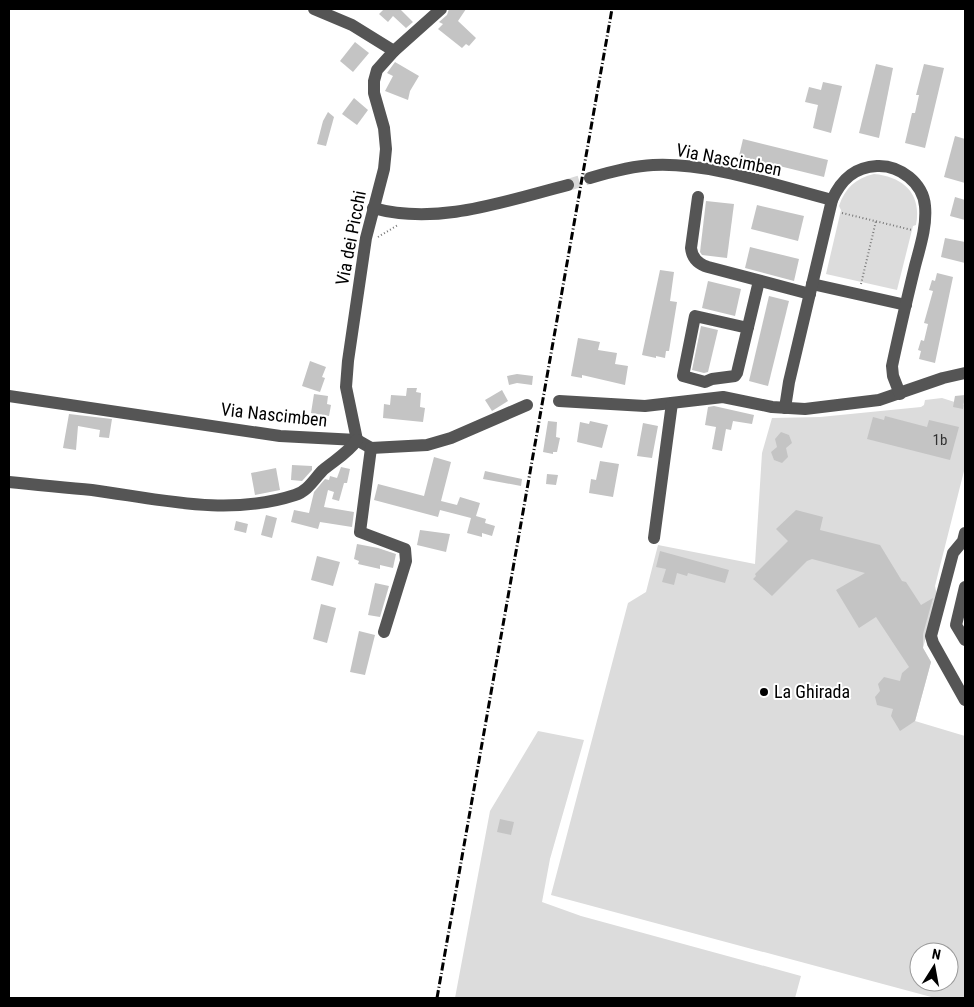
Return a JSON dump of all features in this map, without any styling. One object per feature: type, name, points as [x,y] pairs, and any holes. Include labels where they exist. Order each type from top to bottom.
[{"type":"street","points":[[314,9],[360,30],[394,51]]},
{"type":"street","name":"Via dei Picchi","points":[[357,440],[346,387],[348,361],[360,270],[373,208],[384,169],[386,148],[384,128],[374,92],[374,81],[377,70],[394,51],[441,9]]},
{"type":"street","name":"Via Nascimben","points":[[590,178],[633,167],[660,165],[689,166],[832,200]]},
{"type":"street","points":[[785,408],[787,387],[832,200],[846,177],[862,168],[871,166],[899,170],[916,184],[925,204],[926,218],[892,366],[893,376],[900,394]]},
{"type":"street","points":[[373,208],[409,214],[454,212],[499,203],[568,185]]},
{"type":"street","points":[[698,198],[691,242],[692,255],[708,267],[759,281],[906,305]]},
{"type":"street","points":[[748,328],[695,316],[683,376],[705,382],[712,379],[735,376],[748,328],[759,281]]},
{"type":"street","points":[[559,401],[630,406],[723,397],[785,408],[830,407],[879,400],[943,378],[965,373]]},
{"type":"street","name":"Via Nascimben","points":[[9,396],[280,436],[357,440],[370,448]]},
{"type":"street","points":[[654,538],[672,403]]},
{"type":"street","points":[[384,632],[406,561],[405,549],[360,532],[370,448],[427,445],[451,438],[527,405]]},
{"type":"street","points":[[9,482],[90,490],[168,503],[238,506],[296,495],[309,487],[321,472],[350,450],[357,440]]},
{"type":"street","points":[[965,533],[963,541],[953,553],[931,636],[933,643],[965,700]]},
{"type":"street","points":[[965,587],[956,625],[965,640]]},
{"type":"path","points":[[839,212],[913,230]]},
{"type":"path","points":[[861,284],[876,221]]},
{"type":"shaded area","points":[[874,174],[902,183],[909,189],[916,204],[916,225],[913,226],[897,290],[826,274],[841,210],[839,206],[841,200],[848,189],[857,181]]},
{"type":"shaded area","name":"La Ghirada","points":[[942,398],[964,405],[965,467],[935,586],[937,596],[923,648],[931,662],[915,721],[965,736],[965,998],[935,998],[913,992],[959,992],[959,942],[909,942],[909,991],[551,895],[628,603],[646,592],[658,545],[755,564],[762,453],[772,418],[820,417],[921,407],[924,405],[925,400]]},
{"type":"shaded area","points":[[538,731],[584,740],[550,859],[542,902],[581,916],[801,976],[795,998],[455,998],[490,811]]},
{"type":"building","points":[[384,9],[400,9],[413,22],[406,28],[393,16],[388,22],[379,14]]},
{"type":"building","points":[[449,9],[466,9],[458,21],[476,38],[469,46],[466,44],[462,48],[438,29],[443,24],[439,22],[447,15]]},
{"type":"building","points":[[355,42],[369,53],[353,72],[340,61]]},
{"type":"building","points":[[395,62],[419,76],[410,91],[408,100],[385,91],[393,76],[387,73]]},
{"type":"building","points":[[876,64],[893,68],[879,138],[859,133]]},
{"type":"building","points":[[924,64],[944,68],[925,148],[905,143],[912,113],[915,113],[919,95],[916,95]]},
{"type":"building","points":[[823,82],[842,86],[831,133],[813,128],[818,105],[805,102],[809,87],[821,90]]},
{"type":"building","points":[[354,98],[368,110],[357,125],[342,114]]},
{"type":"building","points":[[328,112],[334,117],[326,146],[317,144],[323,121]]},
{"type":"building","points":[[955,136],[965,139],[965,183],[944,177]]},
{"type":"building","points":[[743,139],[828,160],[824,177],[739,156]]},
{"type":"building","points":[[955,197],[965,200],[965,220],[950,216]]},
{"type":"building","points":[[706,201],[734,204],[727,258],[702,255],[700,252]]},
{"type":"building","points":[[757,205],[804,216],[798,241],[751,229]]},
{"type":"building","points":[[945,238],[965,242],[965,263],[941,257]]},
{"type":"building","points":[[750,247],[799,259],[794,281],[745,268]]},
{"type":"building","points":[[660,270],[674,272],[670,301],[677,302],[669,351],[666,351],[665,358],[642,355]]},
{"type":"building","points":[[937,273],[953,277],[935,363],[919,359],[921,351],[918,350],[921,340],[924,341],[928,324],[924,323],[933,291],[929,290],[932,280],[935,281]]},
{"type":"building","points":[[708,281],[741,289],[735,316],[702,308]]},
{"type":"building","points":[[769,296],[789,301],[768,386],[749,381]]},
{"type":"building","points":[[701,326],[718,330],[708,372],[704,373],[692,370]]},
{"type":"building","points":[[578,338],[600,342],[598,350],[617,353],[615,364],[628,366],[625,385],[582,375],[582,378],[571,376]]},
{"type":"building","points":[[310,361],[326,367],[322,377],[325,378],[320,392],[302,386]]},
{"type":"building","points":[[517,374],[533,376],[532,385],[517,383],[509,385],[507,376]]},
{"type":"building","points":[[407,388],[417,388],[416,392],[421,393],[420,407],[425,408],[423,422],[383,418],[384,404],[390,405],[391,395],[406,396]]},
{"type":"building","points":[[502,390],[508,401],[492,411],[485,400]]},
{"type":"building","points":[[314,394],[328,396],[327,404],[331,405],[329,416],[311,413]]},
{"type":"building","points":[[965,395],[963,409],[953,407],[955,396]]},
{"type":"building","points":[[714,406],[754,415],[752,424],[733,421],[731,430],[726,429],[722,451],[712,449],[716,427],[705,425],[708,407]]},
{"type":"building","points":[[69,414],[112,419],[109,438],[99,437],[100,430],[78,426],[76,450],[63,448]]},
{"type":"building","points":[[885,416],[927,427],[929,420],[959,427],[950,460],[867,439],[873,417],[884,420]]},
{"type":"building","points":[[548,421],[557,422],[556,437],[560,438],[557,452],[553,452],[553,454],[543,452]]},
{"type":"building","points":[[590,421],[608,425],[602,448],[577,442],[580,422],[589,424]]},
{"type":"building","points":[[643,423],[658,426],[652,458],[637,456]]},
{"type":"building","points":[[781,432],[789,435],[792,443],[786,448],[788,457],[782,463],[774,460],[771,452],[777,447],[775,439]]},
{"type":"building","points":[[434,457],[451,462],[441,501],[457,505],[460,497],[480,503],[476,516],[486,519],[485,523],[495,526],[492,536],[482,533],[482,537],[467,533],[471,518],[440,510],[438,517],[374,500],[378,484],[424,496]]},
{"type":"building","points":[[600,461],[619,464],[613,497],[589,493],[591,479],[596,480]]},
{"type":"building","points":[[292,465],[312,466],[312,470],[302,481],[291,480]]},
{"type":"building","points":[[341,467],[350,469],[347,483],[344,483],[339,501],[332,499],[334,492],[328,490],[324,507],[354,512],[352,527],[320,522],[318,529],[291,522],[294,510],[309,513],[314,492],[325,479],[329,480],[330,476],[337,478]]},
{"type":"building","points":[[276,468],[280,490],[255,495],[251,473]]},
{"type":"building","points":[[485,471],[522,479],[521,486],[483,479]]},
{"type":"building","points":[[547,474],[558,475],[556,485],[546,484]]},
{"type":"building","points":[[796,510],[823,517],[820,530],[880,545],[902,581],[906,582],[921,605],[933,598],[923,634],[923,648],[931,662],[915,721],[900,731],[891,716],[893,709],[877,705],[875,697],[880,691],[878,684],[884,677],[900,681],[902,673],[909,667],[876,617],[859,628],[836,590],[865,573],[812,559],[807,561],[772,596],[753,579],[756,576],[755,574],[788,541],[776,529]]},
{"type":"building","points":[[266,515],[277,518],[272,538],[261,535]]},
{"type":"building","points":[[236,521],[248,524],[246,533],[234,530]]},
{"type":"building","points":[[420,530],[450,534],[446,552],[417,545]]},
{"type":"building","points":[[357,544],[396,554],[393,568],[380,565],[380,569],[358,564],[359,561],[354,559]]},
{"type":"building","points":[[660,551],[729,570],[725,583],[688,573],[687,576],[677,573],[674,585],[662,582],[666,569],[656,567]]},
{"type":"building","points":[[317,556],[340,562],[333,586],[311,580]]},
{"type":"building","points":[[375,583],[389,586],[380,617],[368,615]]},
{"type":"building","points":[[321,604],[336,608],[327,643],[313,639]]},
{"type":"building","points":[[359,631],[375,635],[365,675],[350,672]]},
{"type":"building","points":[[500,819],[514,822],[511,835],[497,832]]},
{"type":"tunnel","points":[[568,185],[590,178]]},
{"type":"railway","points":[[437,998],[612,9]]},
{"type":"place","name":"La Ghirada","points":[[764,692]]}]
